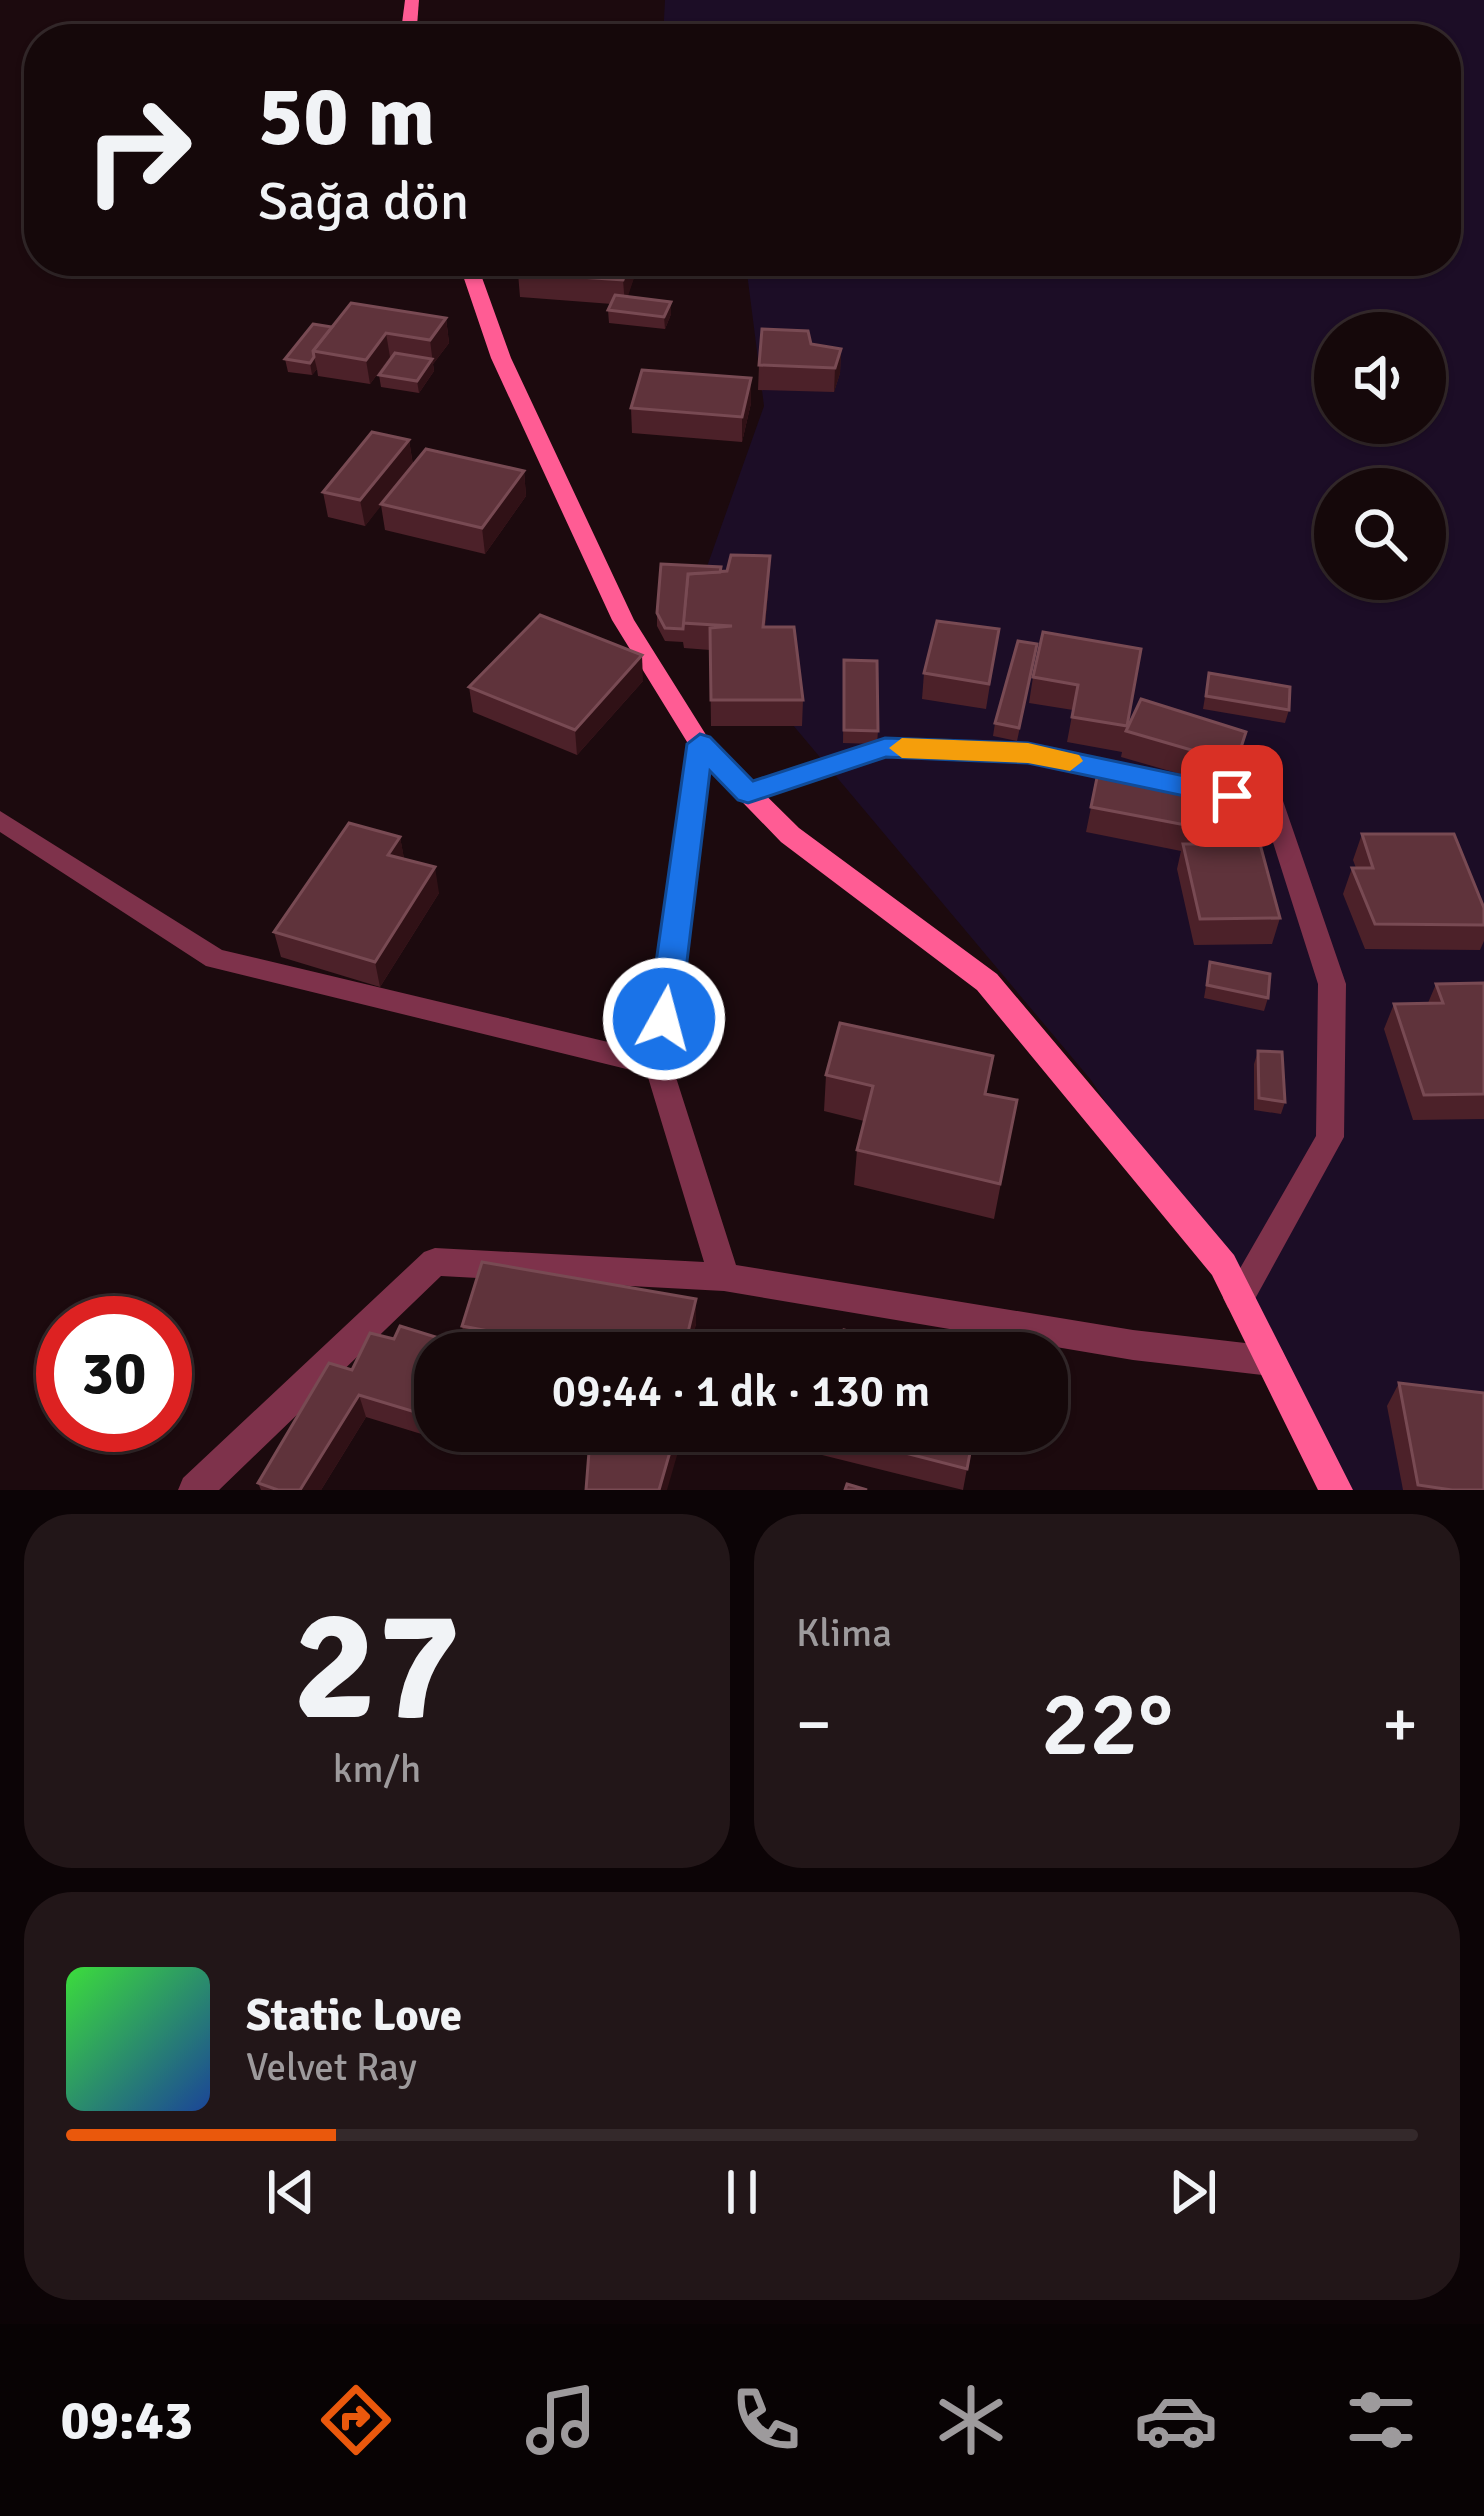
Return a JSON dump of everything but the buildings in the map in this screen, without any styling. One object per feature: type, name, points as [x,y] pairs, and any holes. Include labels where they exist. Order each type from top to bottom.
[{"type":"street","points":[[472,276],[501,358],[623,620],[700,744],[790,835],[987,982],[1222,1265],[1336,1490]]},
{"type":"street","points":[[700,744],[658,1065],[724,1277]]},
{"type":"street","points":[[748,793],[885,747],[1028,753],[1273,804],[1332,984],[1330,1137],[1239,1298]]},
{"type":"street","points":[[0,820],[215,959],[658,1065]]},
{"type":"street","points":[[195,1490],[435,1262],[724,1277],[1133,1345],[1271,1361]]},
{"type":"shaded area","points":[[665,0],[1484,0],[1484,1490],[1342,1490],[1314,1418],[1091,1080],[693,606],[764,406],[747,276],[1461,276],[1461,24],[664,24]]},
{"type":"slow traffic","points":[[902,748],[1028,753],[1070,761]]},
{"type":"route","points":[[664,1019],[700,744],[748,793],[885,747],[1028,753],[1232,796]]}]
